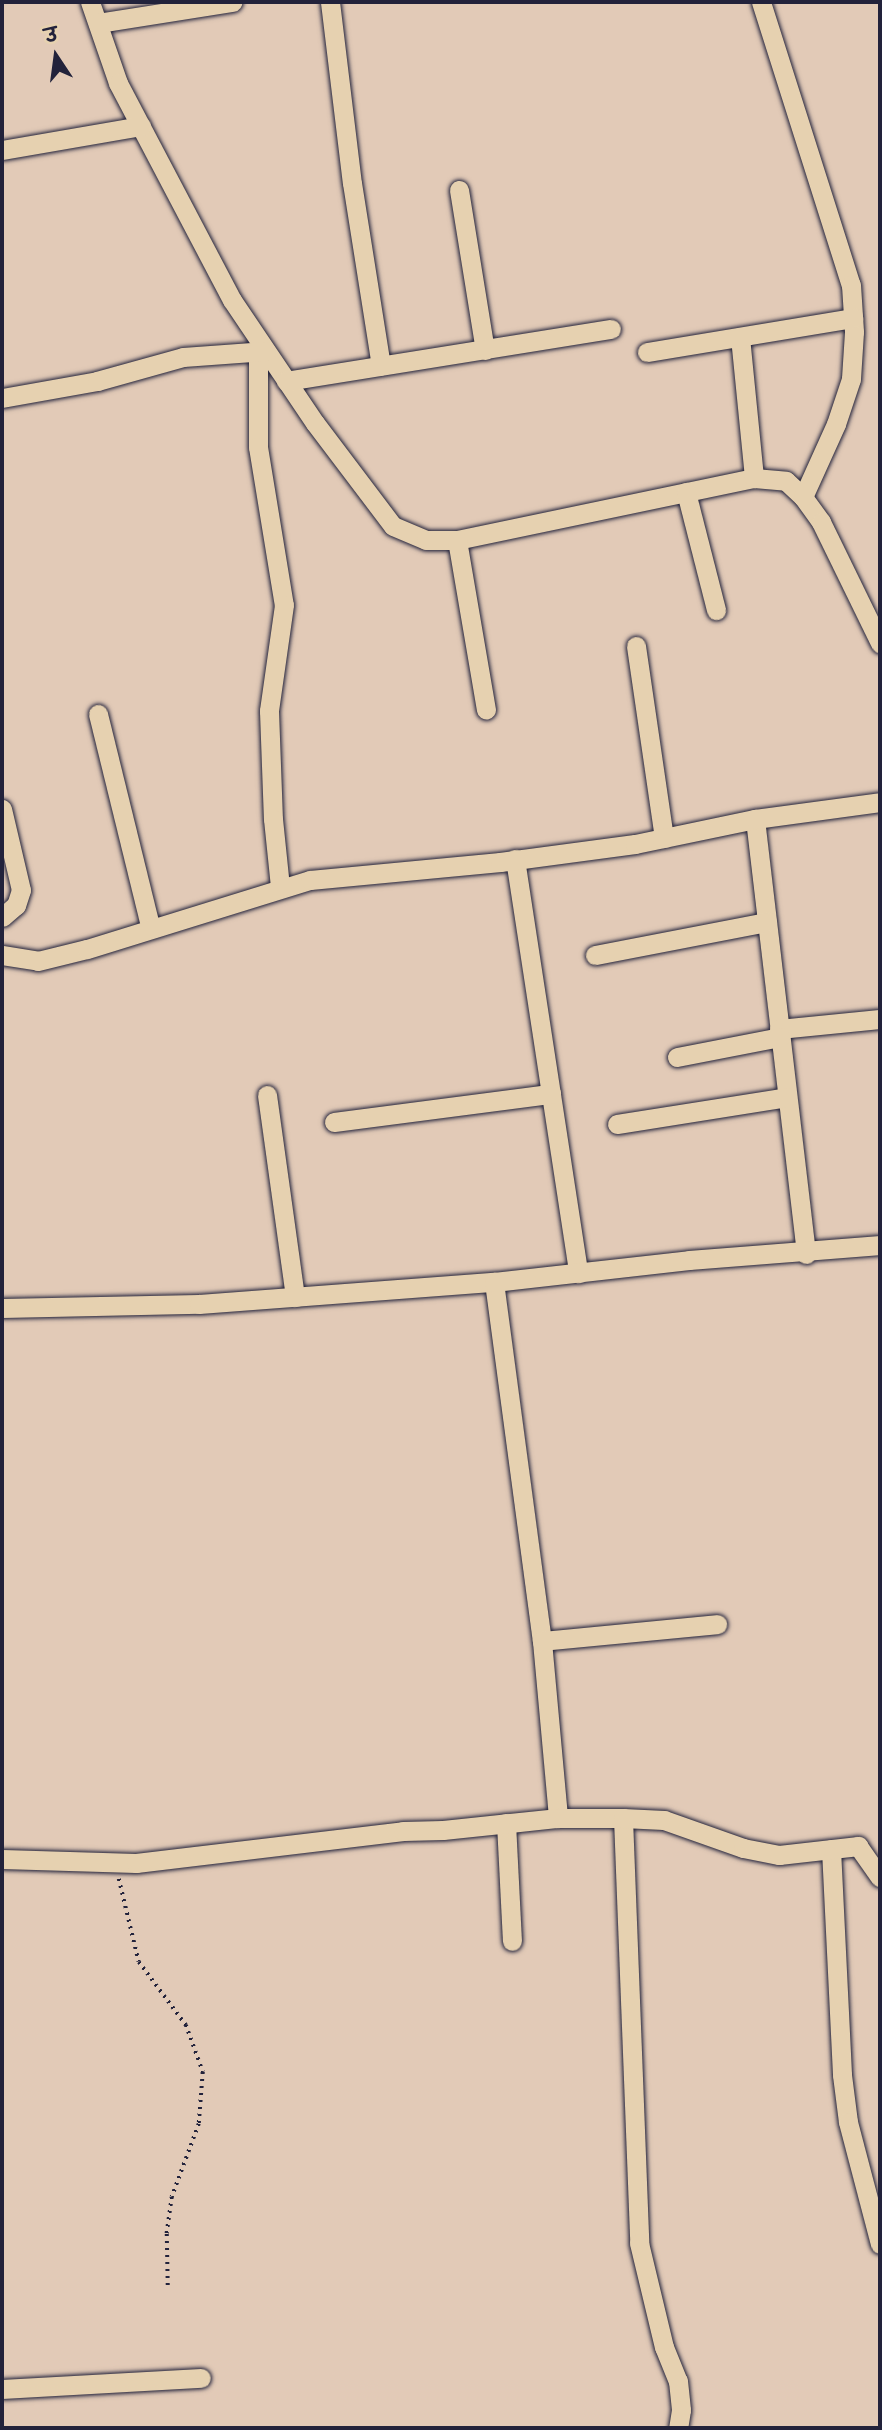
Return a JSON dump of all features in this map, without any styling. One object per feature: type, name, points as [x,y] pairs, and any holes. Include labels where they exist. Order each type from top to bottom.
[{"type":"street","points":[[90,2],[118,83],[262,352],[393,526],[426,540],[457,540],[754,478],[786,481],[803,496],[821,522],[880,643]]},
{"type":"street","points":[[98,23],[232,2]]},
{"type":"street","points":[[330,2],[352,183],[381,366]]},
{"type":"street","points":[[761,2],[850,285],[853,318],[851,379],[836,424],[803,496]]},
{"type":"street","points":[[2,150],[141,126]]},
{"type":"street","points":[[459,190],[485,350]]},
{"type":"street","points":[[647,352],[853,318]]},
{"type":"street","points":[[286,381],[611,329]]},
{"type":"street","points":[[740,337],[754,478]]},
{"type":"street","points":[[2,398],[97,381],[183,357],[262,352]]},
{"type":"street","points":[[262,352],[258,447],[284,605],[270,711],[273,819],[281,887]]},
{"type":"street","points":[[686,492],[716,610]]},
{"type":"street","points":[[457,540],[486,710]]},
{"type":"street","points":[[636,646],[664,838]]},
{"type":"street","points":[[98,714],[151,929]]},
{"type":"street","points":[[2,955],[38,961],[310,880],[515,859],[664,838],[755,819],[880,802]]},
{"type":"street","points":[[2,809],[21,890],[16,905],[2,917]]},
{"type":"street","points":[[755,819],[806,1254]]},
{"type":"street","points":[[515,859],[578,1273]]},
{"type":"street","points":[[595,955],[767,922]]},
{"type":"street","points":[[677,1057],[780,1033],[880,1019]]},
{"type":"street","points":[[334,1122],[551,1094]]},
{"type":"street","points":[[267,1095],[295,1297]]},
{"type":"street","points":[[617,1124],[788,1097]]},
{"type":"street","points":[[2,1308],[198,1304],[494,1282],[689,1260],[806,1254],[880,1245]]},
{"type":"street","points":[[494,1282],[542,1641],[558,1818]]},
{"type":"street","points":[[542,1641],[717,1625]]},
{"type":"street","points":[[2,1859],[136,1863],[403,1831],[443,1830],[558,1818],[623,1818],[664,1820],[743,1848],[779,1855],[858,1846],[880,1877]]},
{"type":"street","points":[[623,1818],[639,2243],[664,2347],[678,2381],[681,2410],[678,2428]]},
{"type":"street","points":[[506,1823],[512,1941]]},
{"type":"street","points":[[831,1849],[842,2076],[848,2122],[875,2206],[880,2244]]},
{"type":"street","points":[[2,2389],[201,2378]]},
{"type":"path","points":[[115,1861],[139,1962],[186,2025],[203,2071],[199,2124],[173,2197],[167,2234],[168,2287]]}]
